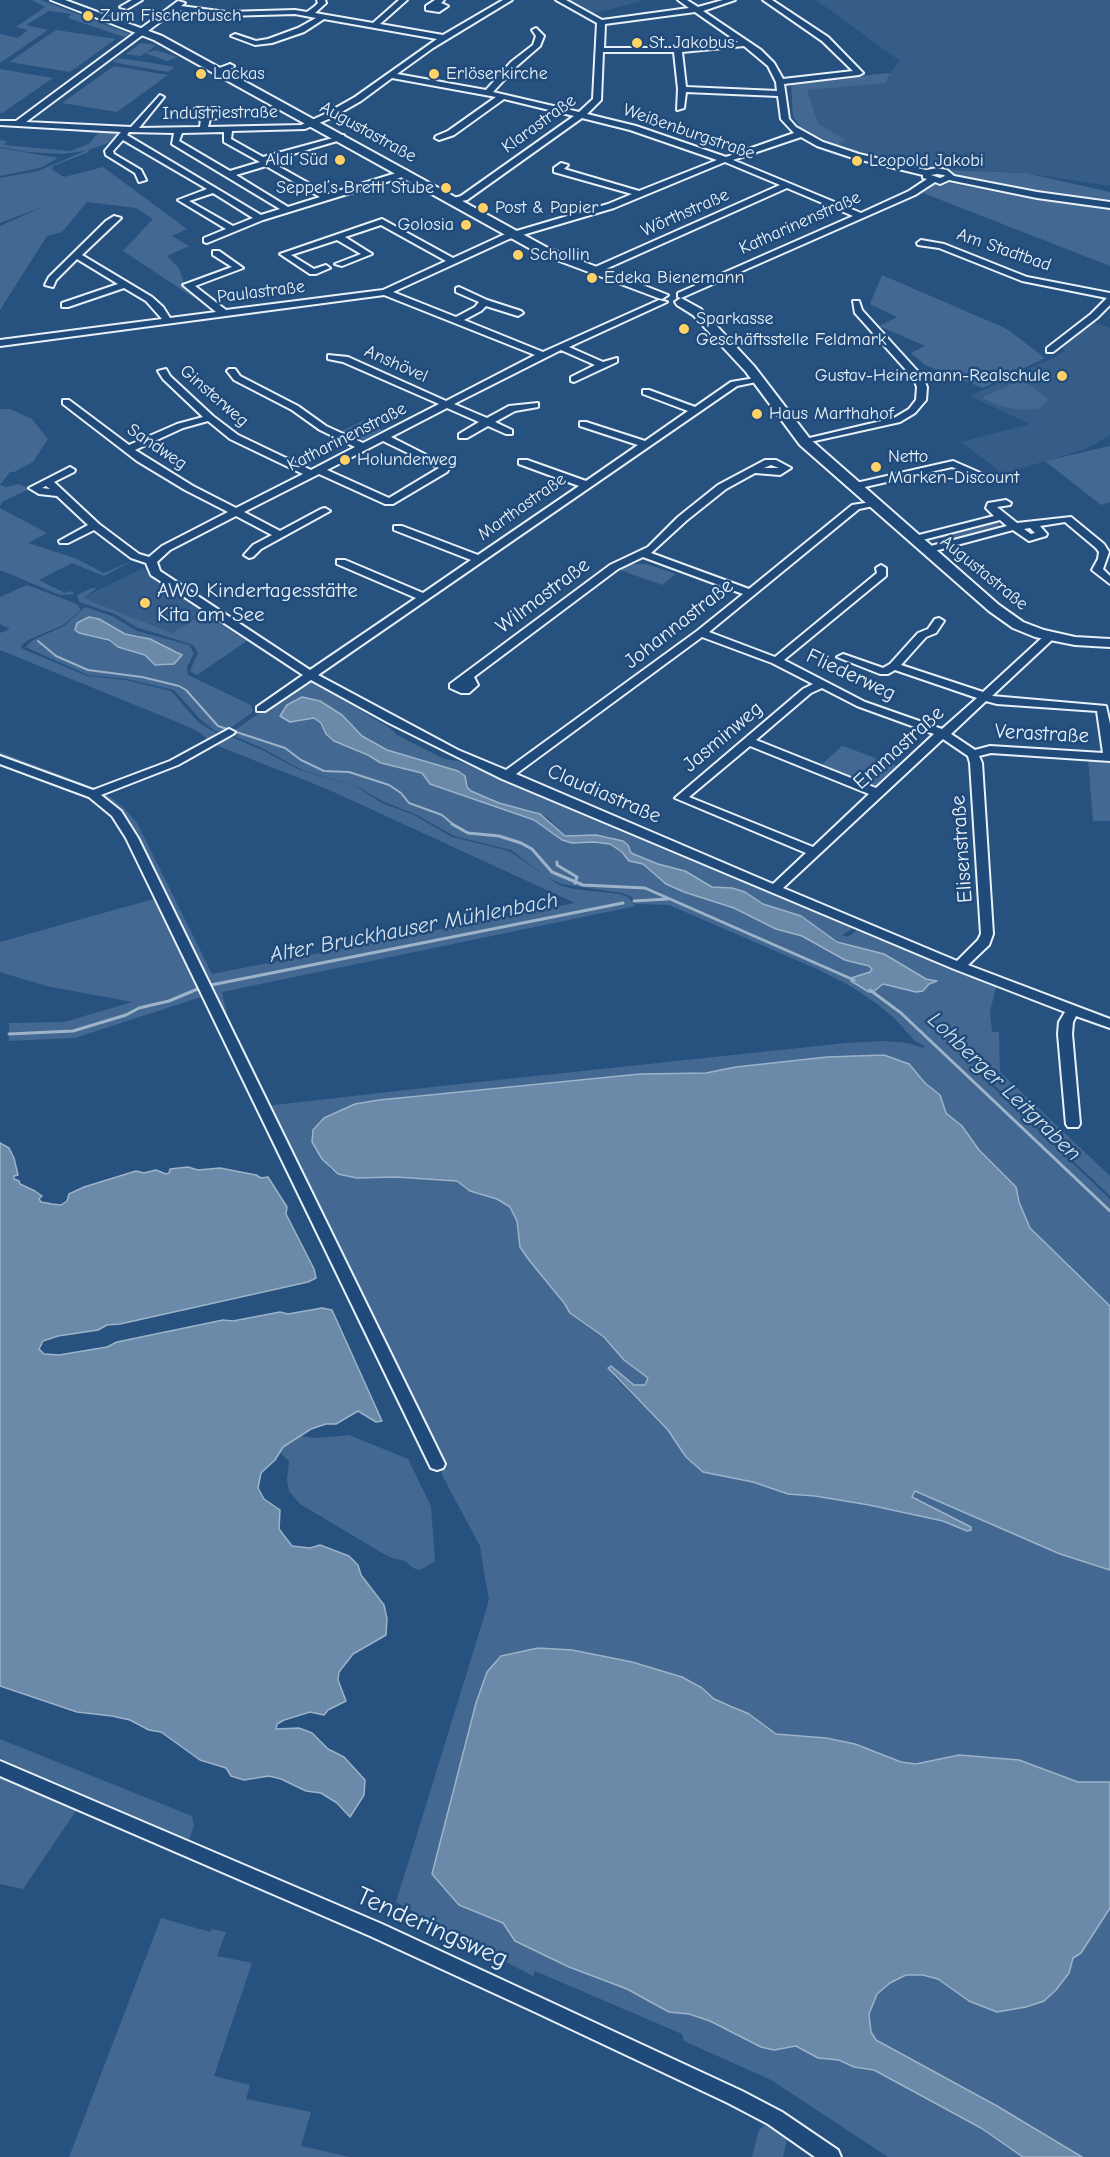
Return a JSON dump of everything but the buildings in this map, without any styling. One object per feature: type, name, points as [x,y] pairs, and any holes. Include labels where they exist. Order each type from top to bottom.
[{"type":"main road","name":"Augustastraße","points":[[56,0],[142,31],[218,69],[542,250],[662,298]]},
{"type":"main road","points":[[662,298],[681,299]]},
{"type":"main road","name":"Augustastraße","points":[[681,299],[697,312],[758,379],[805,442],[1007,618],[1029,630],[1049,637],[1110,643]]},
{"type":"street","points":[[124,7],[138,0]]},
{"type":"street","points":[[18,124],[185,0]]},
{"type":"street","points":[[309,14],[318,8],[322,3],[321,0]]},
{"type":"street","points":[[375,25],[403,0]]},
{"type":"street","name":"Industriestraße","points":[[0,123],[127,132],[294,128],[314,123],[358,99],[444,38],[508,0]]},
{"type":"street","points":[[560,0],[601,22],[695,9],[731,0]]},
{"type":"street","points":[[682,0],[746,43],[771,65],[780,82],[785,119],[800,135],[856,156],[929,177],[941,171],[947,173],[949,178],[1037,195],[1110,204]]},
{"type":"street","points":[[767,0],[825,39],[859,73],[780,82]]},
{"type":"street","points":[[175,8],[226,14],[272,11],[309,14],[444,38]]},
{"type":"street","points":[[235,36],[255,43],[269,41],[301,30],[324,16]]},
{"type":"street","name":"Klarastraße","points":[[454,201],[464,198],[581,115],[597,100],[601,22]]},
{"type":"street","points":[[488,93],[514,64],[536,46],[540,36],[536,30]]},
{"type":"street","points":[[600,50],[678,51],[746,43]]},
{"type":"street","points":[[678,51],[682,89],[680,108]]},
{"type":"street","points":[[218,69],[230,66]]},
{"type":"street","name":"Weißenburgstraße","points":[[391,75],[503,96],[650,133],[724,159],[860,215]]},
{"type":"street","points":[[682,89],[782,94]]},
{"type":"street","points":[[439,138],[451,133],[503,96]]},
{"type":"street","points":[[142,180],[138,172],[110,155],[109,150],[160,97]]},
{"type":"street","points":[[203,131],[206,117]]},
{"type":"street","points":[[179,131],[176,142],[288,210]]},
{"type":"street","points":[[228,131],[227,140],[327,197]]},
{"type":"street","name":"Industriestraße","points":[[127,132],[260,218]]},
{"type":"street","name":"Paulastraße","points":[[0,343],[385,292],[514,234],[588,214],[724,159],[800,135]]},
{"type":"street","points":[[220,169],[262,160],[341,137]]},
{"type":"street","points":[[230,174],[262,160]]},
{"type":"street","points":[[564,165],[557,170],[610,183],[640,194]]},
{"type":"street","points":[[207,240],[260,218],[406,173]]},
{"type":"street","name":"Katharinenstraße","points":[[681,299],[912,192],[929,177]]},
{"type":"street","name":"Wörthstraße","points":[[596,270],[787,185]]},
{"type":"street","points":[[214,190],[182,200],[232,230]]},
{"type":"street","points":[[50,285],[52,279],[76,255],[117,218]]},
{"type":"street","points":[[326,268],[313,272],[284,254],[382,222],[452,261]]},
{"type":"street","points":[[337,236],[368,254],[339,264]]},
{"type":"street","name":"Am Stadtbad","points":[[921,243],[941,246],[1025,279],[1110,298],[1094,316],[1050,350]]},
{"type":"street","points":[[216,253],[239,268],[188,285],[224,313]]},
{"type":"street","points":[[76,255],[148,299],[160,309],[167,320]]},
{"type":"street","points":[[65,305],[126,284]]},
{"type":"street","points":[[459,290],[483,302],[518,313]]},
{"type":"street","points":[[385,292],[543,356]]},
{"type":"street","name":"Katharinenstraße","points":[[151,561],[159,552],[235,512],[662,298]]},
{"type":"street","points":[[456,321],[478,309],[483,302]]},
{"type":"street","points":[[805,442],[897,420],[912,411],[921,400],[922,387],[918,378],[858,311],[855,303]]},
{"type":"street","points":[[561,347],[603,365]]},
{"type":"street","name":"Anshövel","points":[[331,357],[345,359],[509,432]]},
{"type":"street","points":[[574,379],[614,360]]},
{"type":"street","name":"Ginsterweg","points":[[163,371],[166,377],[210,418],[234,437],[390,502],[445,467],[383,437]]},
{"type":"street","points":[[232,371],[237,378],[295,408],[323,428],[363,447]]},
{"type":"street","name":"Marthastraße","points":[[261,709],[734,384],[758,379]]},
{"type":"street","points":[[646,392],[695,410]]},
{"type":"street","name":"Sandweg","points":[[66,402],[128,448],[189,488],[279,534]]},
{"type":"street","points":[[464,436],[512,408],[535,405]]},
{"type":"street","points":[[128,448],[173,428],[210,418]]},
{"type":"street","points":[[583,424],[645,444]]},
{"type":"street","name":"Marthastraße","points":[[523,462],[586,485]]},
{"type":"street","points":[[855,486],[953,464],[980,475]]},
{"type":"street","points":[[70,470],[47,481],[94,526],[135,556],[151,561]]},
{"type":"street","name":"Wilmastraße","points":[[468,676],[614,567],[645,554],[700,503],[722,487],[756,470]]},
{"type":"street","name":"Johannastraße","points":[[506,776],[701,633],[856,507],[874,503]]},
{"type":"street","points":[[1006,504],[991,508],[1014,527]]},
{"type":"street","points":[[249,555],[257,547],[279,534],[325,511]]},
{"type":"street","points":[[915,539],[1001,517]]},
{"type":"street","points":[[927,550],[1014,527],[1034,526],[1067,519],[1100,546],[1104,552],[1097,570],[1110,581]]},
{"type":"street","points":[[64,541],[94,526]]},
{"type":"street","name":"Marthastraße","points":[[398,528],[478,559]]},
{"type":"street","points":[[645,554],[751,593]]},
{"type":"street","name":"Claudiastraße","points":[[151,561],[155,573],[164,579],[310,675],[393,722],[506,776],[958,966],[1110,1024]]},
{"type":"street","points":[[341,562],[424,597]]},
{"type":"street","name":"Fliederweg","points":[[776,661],[882,574],[881,568]]},
{"type":"street","points":[[843,657],[885,672],[894,666],[922,635],[932,631],[939,621]]},
{"type":"street","name":"Fliederweg","points":[[701,633],[776,661],[861,704],[944,734]]},
{"type":"street","name":"Emmastraße","points":[[775,889],[937,737],[944,734],[1049,637]]},
{"type":"street","points":[[894,666],[997,701],[1106,707],[1110,757]]},
{"type":"street","name":"Jasminweg","points":[[814,852],[681,798],[807,691],[820,685]]},
{"type":"street","points":[[93,794],[174,763],[229,732]]},
{"type":"street","points":[[944,734],[973,754]]},
{"type":"street","points":[[748,741],[878,793]]},
{"type":"street","name":"Verastraße","points":[[973,754],[990,749],[1110,757]]},
{"type":"street","name":"Elisenstraße","points":[[958,966],[984,942],[987,934],[976,763],[973,754]]},
{"type":"street","points":[[0,760],[93,794],[117,814],[132,838],[437,1464]]},
{"type":"street","points":[[1072,1011],[1066,1022],[1065,1034],[1073,1124]]},
{"type":"street","name":"Tenderingsweg","points":[[0,1768],[376,1930],[542,2006],[735,2097],[775,2118],[831,2157]]},
{"type":"shaded area","points":[[32,0],[41,0],[130,34],[124,37],[68,18],[71,14],[49,11],[26,25],[48,30],[0,63],[0,34],[18,38],[28,30],[16,27],[45,7]]},
{"type":"shaded area","points":[[566,0],[640,0],[642,1],[591,14]]},
{"type":"shaded area","points":[[816,0],[1110,0],[1110,186],[1026,173],[928,168],[882,159],[836,145],[800,127],[793,116],[791,83],[890,73],[900,61]]},
{"type":"shaded area","points":[[56,30],[116,39],[70,72],[9,62]]},
{"type":"shaded area","points":[[141,43],[156,45],[146,53],[155,50],[177,57],[167,61],[145,53],[141,56],[126,54]]},
{"type":"shaded area","points":[[118,58],[175,67],[168,72],[112,62]]},
{"type":"shaded area","points":[[114,66],[168,75],[117,112],[62,103]]},
{"type":"shaded area","points":[[0,69],[53,78],[0,113]]},
{"type":"shaded area","points":[[890,73],[886,83],[807,90],[818,124],[846,140],[836,145],[800,127],[793,116],[791,83]]},
{"type":"shaded area","points":[[81,130],[119,132],[108,143],[53,166],[52,170],[64,177],[103,167],[187,229],[172,236],[189,246],[167,256],[179,268],[185,286],[218,311],[214,311],[123,251],[153,219],[136,208],[87,202],[62,232],[47,236],[0,310],[0,226],[45,206],[0,223],[0,178],[38,171],[85,151],[62,154],[28,152],[0,147],[0,140],[7,141],[4,145],[71,151],[90,143],[98,133],[80,132]]},
{"type":"shaded area","points":[[0,148],[58,158],[40,168],[0,176]]},
{"type":"shaded area","points":[[947,170],[1026,173],[1110,192],[1110,201],[1012,188],[958,176]]},
{"type":"shaded area","points":[[949,183],[1035,199],[1110,209],[1110,266],[923,193],[934,184]]},
{"type":"shaded area","points":[[882,275],[1007,329],[1045,358],[983,388],[925,365],[911,353],[925,346],[879,326],[897,317],[870,304]]},
{"type":"shaded area","name":"Gustav-Heinemann-Realschule","points":[[1095,322],[1110,328],[1110,435],[1086,449],[999,475],[997,469],[961,442],[1030,424],[970,396],[1057,356],[1065,351],[1061,346]]},
{"type":"shaded area","points":[[1022,379],[1048,399],[1038,409],[1021,410],[1004,407],[981,398]]},
{"type":"shaded area","points":[[0,409],[10,409],[32,419],[48,439],[33,462],[10,472],[0,485]]},
{"type":"shaded area","points":[[362,421],[383,430],[363,440],[340,432]]},
{"type":"shaded area","points":[[1110,446],[1110,502],[1101,505],[1045,461]]},
{"type":"shaded area","points":[[19,484],[29,489],[2,502],[0,507],[0,485],[6,487]]},
{"type":"shaded area","points":[[0,508],[47,533],[28,543],[75,558],[104,573],[132,561],[104,576],[72,563],[39,580],[65,593],[70,591],[75,594],[60,595],[0,570]]},
{"type":"shaded area","points":[[996,522],[1001,527],[944,541],[939,536]]},
{"type":"shaded area","points":[[631,564],[647,564],[676,574],[662,585],[620,570]]},
{"type":"shaded area","name":"AWO Kindertagesstätte Kita am See","points":[[143,568],[150,577],[205,613],[172,633],[82,598]]},
{"type":"shaded area","points":[[27,585],[77,604],[81,610],[63,625],[28,640],[21,648],[87,676],[126,680],[171,691],[199,723],[218,734],[223,733],[210,742],[202,734],[189,727],[0,650],[0,633],[10,629],[0,624],[0,597]]},
{"type":"shaded area","points":[[97,588],[83,598],[172,633],[204,614],[247,641],[197,675],[190,671],[198,653],[193,645],[136,627],[115,614],[79,602],[77,595]]},
{"type":"shaded area","points":[[85,607],[112,616],[137,631],[189,645],[194,653],[187,667],[188,675],[251,705],[253,712],[225,732],[215,731],[199,718],[174,690],[127,679],[88,675],[25,647],[33,640],[64,626]],"holes":[[[89,617],[99,619],[125,634],[139,635],[165,648],[178,651],[165,666],[155,665],[145,655],[118,647],[77,623]]]},
{"type":"shaded area","points":[[89,617],[99,619],[125,634],[150,639],[182,655],[174,664],[155,665],[145,655],[118,647],[109,640],[75,630],[77,623]]},
{"type":"shaded area","points":[[311,681],[390,728],[397,735],[444,759],[459,761],[853,928],[842,935],[848,937],[857,930],[996,987],[990,1012],[992,1032],[999,1032],[1000,1072],[1110,1176],[1110,1196],[974,1066],[971,1066],[1110,1199],[1110,1306],[1030,1228],[1019,1202],[1016,1187],[979,1150],[962,1126],[946,1113],[940,1095],[925,1083],[918,1073],[850,1056],[736,1067],[706,1073],[640,1074],[545,1085],[412,1096],[318,1123],[312,1142],[331,1170],[357,1178],[395,1177],[457,1181],[470,1191],[497,1199],[510,1207],[517,1221],[520,1247],[570,1313],[604,1337],[624,1360],[649,1378],[645,1385],[634,1385],[611,1366],[614,1377],[668,1430],[686,1457],[788,1494],[869,1505],[943,1521],[967,1531],[930,1505],[912,1497],[915,1491],[1060,1554],[1110,1570],[1110,1782],[1099,1784],[1079,1782],[1056,1773],[959,1755],[916,1764],[901,1762],[855,1744],[826,1738],[776,1734],[732,1705],[714,1699],[702,1688],[682,1677],[632,1662],[572,1650],[538,1648],[459,1905],[503,1923],[515,1941],[569,1967],[627,1989],[669,2012],[689,2014],[710,2021],[761,2047],[774,2050],[796,2046],[818,2058],[839,2060],[854,2067],[874,2070],[981,2128],[1023,2157],[888,2157],[771,2080],[684,2041],[682,2034],[535,1971],[533,1976],[396,1902],[489,1599],[480,1546],[443,1477],[435,1445],[268,1107],[441,1086],[846,1043],[884,1041],[908,1043],[923,1048],[925,1046],[916,1042],[894,1018],[877,1004],[852,987],[817,969],[669,905],[636,904],[632,897],[622,893],[561,884],[547,877],[511,850],[454,836],[415,814],[384,802],[356,786],[302,770],[262,748],[229,734],[305,682]],"holes":[[[302,697],[320,701],[342,715],[362,736],[387,750],[458,771],[471,791],[499,803],[530,810],[548,818],[565,836],[607,836],[630,849],[631,853],[658,864],[685,871],[712,887],[732,888],[745,892],[763,904],[816,926],[837,942],[884,954],[926,979],[936,982],[929,984],[923,991],[883,984],[873,991],[851,978],[870,972],[872,969],[869,966],[845,960],[802,936],[776,929],[734,908],[666,884],[643,864],[629,861],[622,852],[610,844],[572,843],[562,840],[534,821],[430,784],[422,773],[381,763],[324,730],[322,724],[314,718],[294,722],[281,713],[294,700]]]},
{"type":"shaded area","points":[[302,697],[320,701],[342,715],[362,736],[387,750],[458,771],[465,776],[467,787],[471,791],[499,803],[540,814],[565,836],[596,835],[623,841],[628,845],[631,853],[658,864],[685,871],[712,887],[732,888],[745,892],[763,904],[801,916],[837,942],[884,954],[926,979],[937,981],[929,984],[923,991],[916,992],[883,984],[873,992],[869,992],[851,981],[851,978],[870,972],[872,969],[869,966],[845,960],[802,936],[776,929],[734,908],[666,884],[643,864],[629,861],[622,852],[610,844],[572,843],[562,840],[534,820],[430,784],[422,773],[381,763],[334,741],[326,734],[321,723],[314,718],[290,722],[280,716],[287,705]]},
{"type":"shaded area","points":[[227,735],[300,770],[355,786],[382,803],[414,815],[452,837],[509,851],[559,885],[620,894],[629,898],[636,906],[222,992],[232,1036],[133,831],[102,799],[102,795],[107,795],[123,807],[137,823],[212,974],[575,903],[327,789],[213,744]]},
{"type":"shaded area","points":[[843,745],[897,766],[874,785],[821,765]]},
{"type":"shaded area","points":[[0,752],[100,790],[93,793],[0,759]]},
{"type":"shaded area","points":[[1088,759],[1110,760],[1110,821],[1093,821]]},
{"type":"shaded area","points":[[157,898],[204,996],[75,1038],[9,1041],[9,1023],[64,1022],[132,1002],[46,986],[0,972],[0,942]]},
{"type":"shaded area","points":[[884,1055],[909,1064],[925,1083],[940,1095],[946,1113],[962,1126],[979,1150],[1016,1187],[1019,1202],[1030,1228],[1110,1306],[1110,1570],[1060,1554],[915,1491],[912,1497],[971,1527],[971,1530],[967,1531],[943,1521],[869,1505],[788,1494],[753,1482],[703,1472],[686,1457],[668,1430],[608,1368],[611,1366],[634,1385],[645,1385],[648,1378],[624,1360],[604,1337],[570,1313],[529,1260],[520,1247],[517,1221],[510,1207],[497,1199],[470,1191],[457,1181],[395,1177],[357,1178],[338,1174],[322,1159],[312,1142],[313,1130],[324,1118],[355,1104],[379,1100],[640,1074],[706,1073],[736,1067],[827,1057]]},
{"type":"shaded area","points":[[0,1143],[9,1148],[14,1158],[18,1175],[14,1176],[14,1179],[42,1196],[39,1199],[41,1202],[61,1205],[67,1201],[69,1194],[84,1187],[136,1171],[144,1173],[156,1170],[166,1174],[170,1169],[188,1167],[198,1170],[220,1168],[261,1178],[268,1177],[287,1207],[286,1214],[314,1269],[316,1278],[308,1282],[107,1325],[98,1330],[58,1336],[43,1341],[39,1349],[44,1354],[59,1355],[107,1347],[117,1342],[223,1320],[233,1321],[280,1312],[288,1314],[322,1308],[332,1310],[382,1421],[376,1422],[358,1411],[336,1424],[326,1424],[311,1429],[283,1447],[275,1460],[261,1473],[258,1488],[264,1499],[280,1510],[279,1529],[292,1546],[310,1548],[320,1545],[349,1556],[358,1565],[361,1575],[384,1605],[387,1619],[386,1635],[353,1654],[339,1672],[338,1680],[346,1701],[328,1710],[324,1715],[310,1712],[284,1720],[277,1724],[276,1729],[299,1728],[312,1733],[328,1749],[344,1757],[365,1780],[364,1795],[350,1817],[337,1803],[321,1793],[306,1791],[281,1779],[269,1776],[244,1780],[231,1776],[226,1768],[200,1760],[161,1732],[149,1730],[130,1720],[77,1712],[0,1686]]},
{"type":"shaded area","points":[[349,1435],[408,1459],[431,1506],[435,1561],[419,1570],[405,1561],[389,1557],[300,1504],[289,1491],[287,1480],[289,1461],[279,1452],[283,1447],[298,1436],[317,1438]]},
{"type":"shaded area","points":[[538,1648],[572,1650],[632,1662],[682,1677],[702,1688],[714,1699],[749,1714],[776,1734],[826,1738],[855,1744],[901,1762],[916,1764],[959,1755],[1019,1760],[1078,1782],[1110,1782],[1110,1908],[1081,1953],[1073,1958],[1069,1973],[1056,1990],[1044,2001],[997,2012],[969,2001],[938,1979],[923,1975],[906,1975],[890,1983],[877,1994],[869,2014],[871,2032],[876,2040],[997,2106],[1082,2157],[1023,2157],[981,2128],[874,2070],[854,2067],[839,2060],[818,2058],[796,2046],[774,2050],[761,2047],[710,2021],[689,2014],[669,2012],[627,1989],[569,1967],[515,1941],[503,1923],[459,1905],[432,1874],[476,1703],[487,1672],[501,1656]]},
{"type":"shaded area","points":[[0,1739],[192,1816],[194,1826],[188,1843],[0,1762]]},
{"type":"shaded area","points":[[0,1778],[76,1811],[23,1889],[0,1884]]},
{"type":"shaded area","points":[[1110,1908],[1110,2157],[1082,2157],[997,2106],[876,2040],[871,2032],[869,2014],[877,1994],[890,1983],[906,1975],[923,1975],[938,1979],[969,2001],[1069,1974],[1073,1958]]},
{"type":"shaded area","points":[[161,1918],[210,1932],[212,1929],[226,1932],[217,1956],[252,1963],[214,2076],[250,2085],[246,2099],[311,2112],[301,2146],[350,2157],[69,2157]]},
{"type":"shaded area","points":[[765,2125],[787,2139],[783,2157],[752,2157],[759,2130]]},
{"type":"waterway","points":[[38,641],[56,656],[88,670],[142,677],[179,686],[186,690],[218,726],[285,748],[301,760],[324,771],[349,772],[389,785],[401,793],[409,803],[442,815],[454,825]]},
{"type":"waterway","points":[[454,825],[468,833],[499,836],[521,843],[532,849],[552,872],[575,882]]},
{"type":"waterway","points":[[557,862],[557,865],[577,877],[575,882]]},
{"type":"waterway","points":[[575,882],[583,885],[645,888],[854,980]]},
{"type":"waterway","name":"Alter Bruckhauser Mühlenbach","points":[[634,901],[668,899]]},
{"type":"waterway","name":"Alter Bruckhauser Mühlenbach","points":[[211,985],[623,903]]},
{"type":"waterway","name":"Alter Bruckhauser Mühlenbach","points":[[9,1034],[73,1031],[126,1015],[139,1008],[169,1001],[200,988]]},
{"type":"waterway","name":"Lohberger Leitgraben","points":[[870,990],[901,1013],[1110,1211]]},
{"type":"place","name":"Zum Fischerbusch","points":[[88,16]]},
{"type":"place","name":"St. Jakobus","points":[[637,43]]},
{"type":"place","name":"Lackas","points":[[201,74]]},
{"type":"place","name":"Erlöserkirche","points":[[434,74]]},
{"type":"place","name":"Aldi Süd","points":[[340,160]]},
{"type":"place","name":"Leopold Jakobi","points":[[857,161]]},
{"type":"place","name":"Seppel’s Brettl Stube","points":[[446,188]]},
{"type":"place","name":"Post & Papier","points":[[483,208]]},
{"type":"place","name":"Golosia","points":[[466,225]]},
{"type":"place","name":"Schollin","points":[[518,255]]},
{"type":"place","name":"Edeka Bienemann","points":[[592,278]]},
{"type":"place","name":"Sparkasse Geschäftsstelle Feldmark","points":[[684,329]]},
{"type":"place","name":"Gustav-Heinemann-Realschule","points":[[1062,376]]},
{"type":"place","name":"Haus Marthahof","points":[[757,414]]},
{"type":"place","name":"Holunderweg","points":[[345,460]]},
{"type":"place","name":"Netto Marken-Discount","points":[[876,467]]},
{"type":"place","name":"AWO Kindertagesstätte Kita am See","points":[[145,603]]}]
